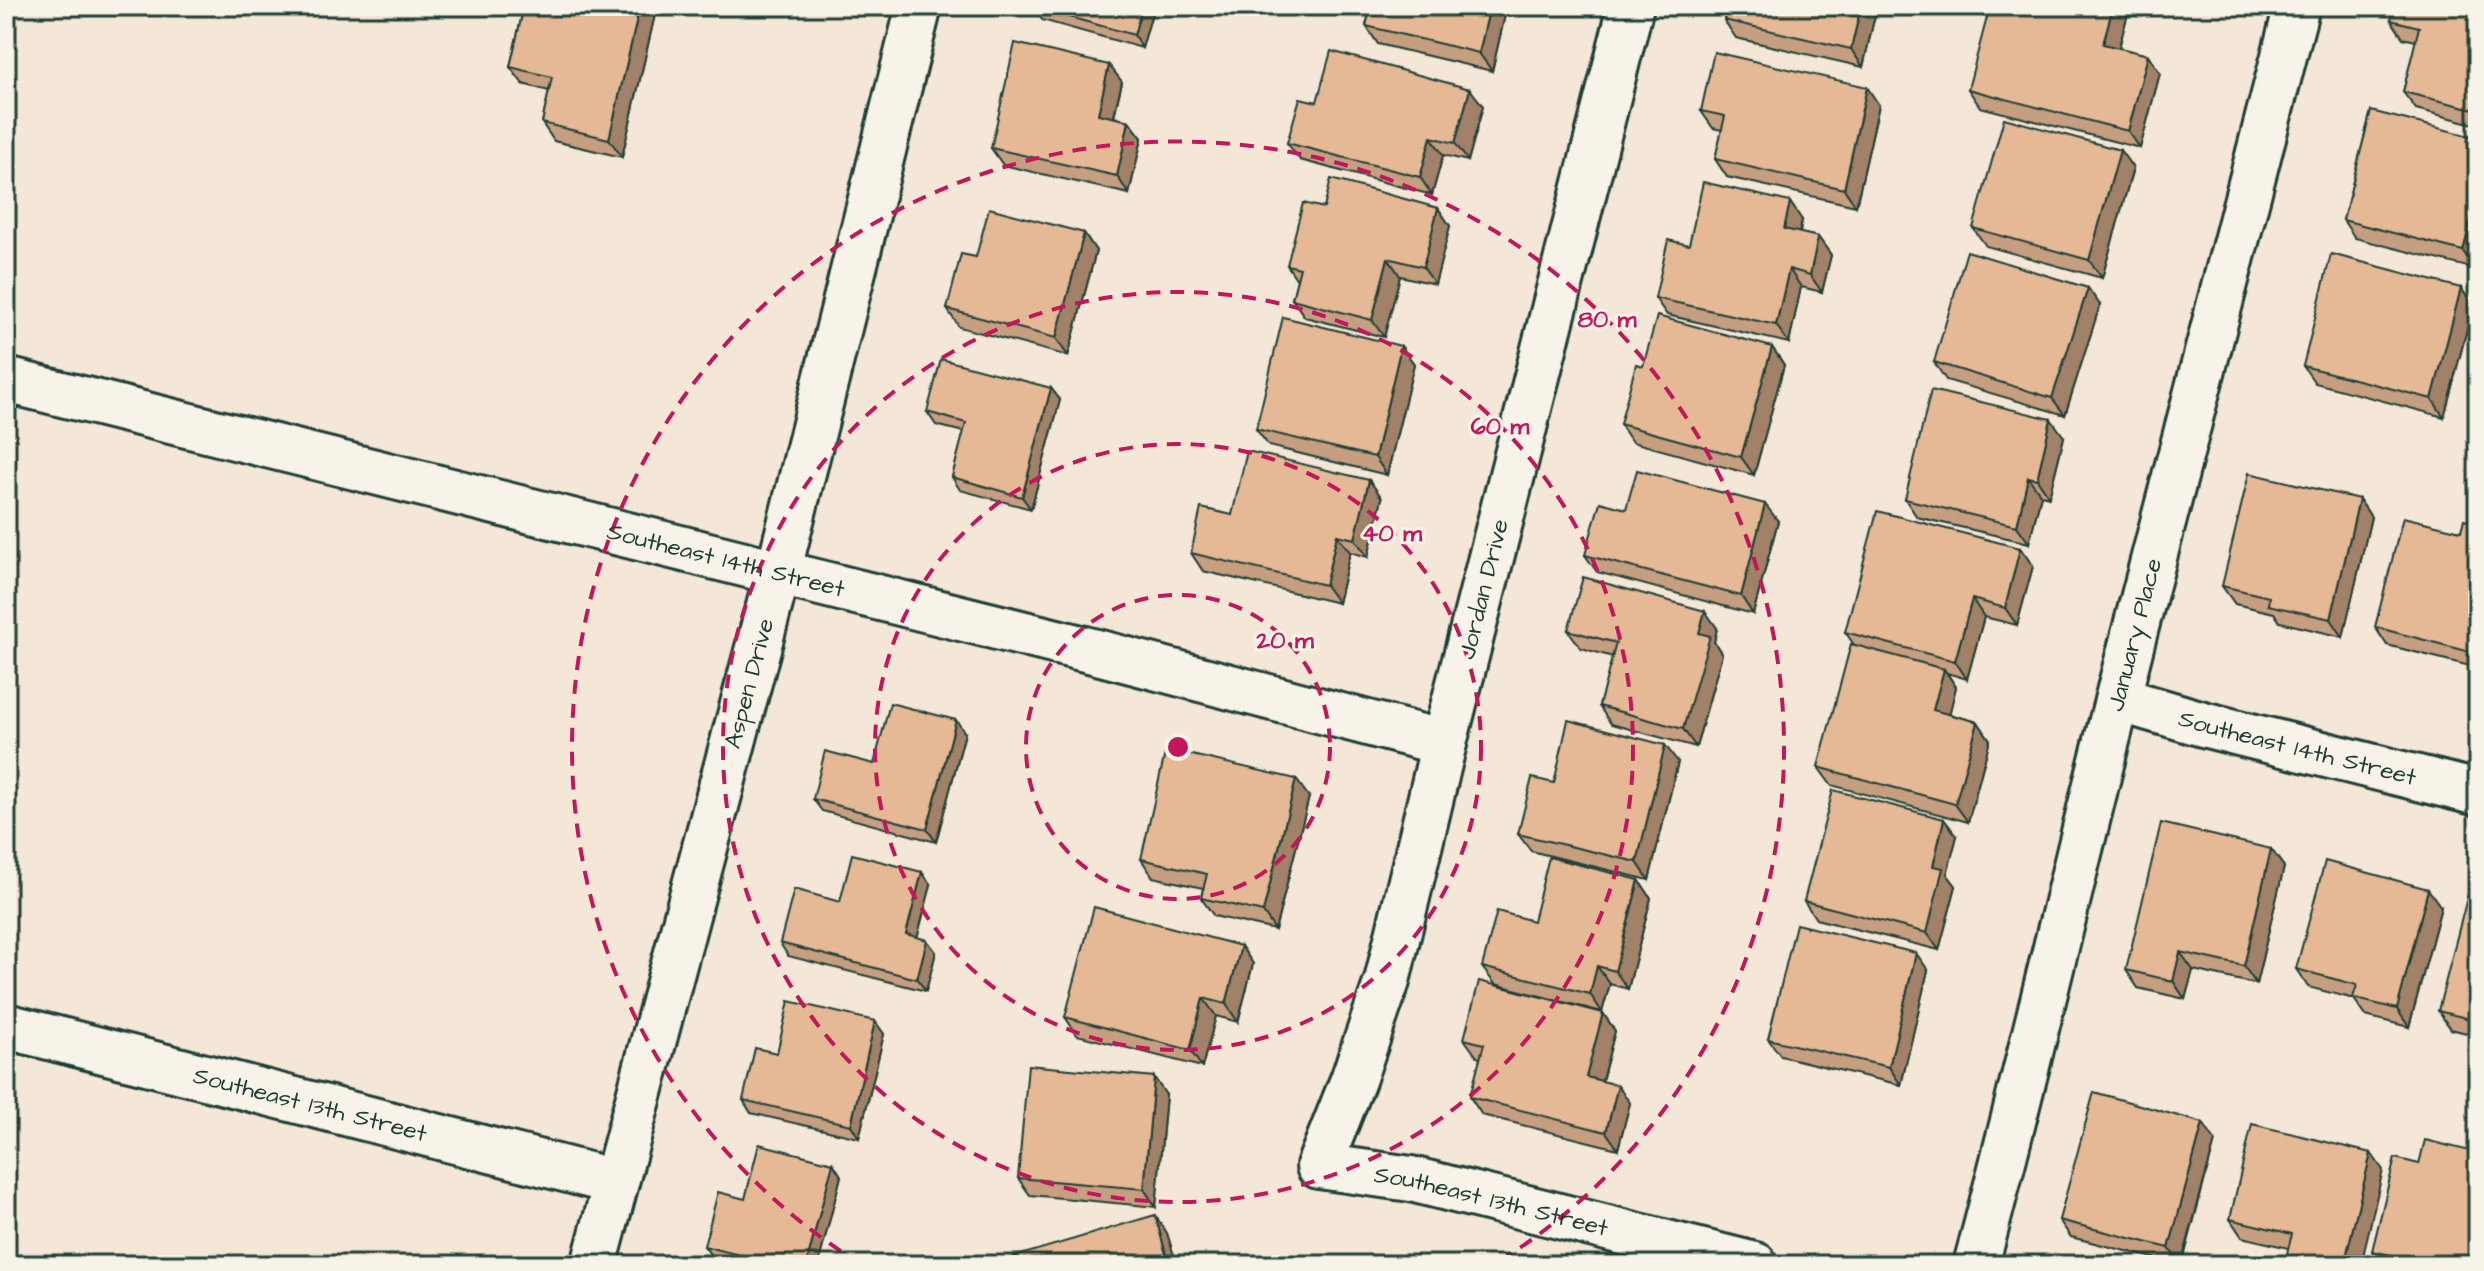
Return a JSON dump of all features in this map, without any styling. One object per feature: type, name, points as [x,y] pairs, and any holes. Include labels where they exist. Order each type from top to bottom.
[{"type":"street","name":"Aspen Drive","points":[[594,1265],[778,573],[919,6]]},
{"type":"street","name":"Jordan Drive","points":[[1319,1166],[1387,981],[1444,743],[1631,6]]},
{"type":"street","name":"January Place","points":[[1976,1265],[2297,6]]},
{"type":"street","name":"Southeast 14th Street","points":[[6,380],[1085,649],[1444,743]]},
{"type":"street","name":"Southeast 14th Street","points":[[2118,699],[2203,724],[2478,793]]},
{"type":"street","name":"Southeast 13th Street","points":[[6,1026],[615,1182]]},
{"type":"street","name":"Southeast 13th Street","points":[[1319,1166],[1411,1179],[1755,1265]]},
{"type":"building","points":[[524,6],[640,6],[609,139],[542,123],[552,77],[510,67]]},
{"type":"building","points":[[1034,6],[1142,6],[1134,35]]},
{"type":"building","points":[[1371,6],[1490,6],[1479,53],[1366,26]]},
{"type":"building","points":[[1727,6],[1861,6],[1851,49],[1724,20]]},
{"type":"building","points":[[1990,6],[2113,6],[2103,44],[2148,55],[2128,131],[1968,89]]},
{"type":"building","points":[[2394,6],[2478,6],[2478,110],[2403,92],[2419,27],[2391,20]]},
{"type":"building","points":[[1015,43],[1109,65],[1098,114],[1129,121],[1117,176],[991,148]]},
{"type":"building","points":[[1331,51],[1470,89],[1455,143],[1431,137],[1420,177],[1287,143],[1300,98],[1317,102]]},
{"type":"building","points":[[1714,52],[1867,87],[1844,189],[1715,159],[1725,116],[1701,111]]},
{"type":"building","points":[[2371,111],[2478,138],[2478,192],[2463,251],[2343,220]]},
{"type":"building","points":[[2004,118],[2120,150],[2089,260],[1973,228]]},
{"type":"building","points":[[1331,179],[1438,208],[1423,267],[1388,258],[1372,320],[1292,299],[1300,268],[1287,265],[1303,203],[1324,208]]},
{"type":"building","points":[[1703,182],[1790,202],[1784,229],[1818,237],[1810,275],[1789,269],[1776,325],[1655,298],[1668,240],[1689,245]]},
{"type":"building","points":[[989,208],[1084,233],[1056,338],[947,309],[961,254],[976,257]]},
{"type":"building","points":[[1967,251],[2088,288],[2052,398],[1934,362]]},
{"type":"building","points":[[2331,254],[2461,288],[2432,399],[2303,366]]},
{"type":"building","points":[[1657,316],[1772,347],[1741,457],[1620,424],[1636,364],[1643,366]]},
{"type":"building","points":[[1283,317],[1401,346],[1375,457],[1256,429]]},
{"type":"building","points":[[941,359],[1051,388],[1022,497],[952,477],[966,423],[927,412]]},
{"type":"building","points":[[1931,390],[2051,419],[2037,479],[2028,477],[2017,526],[1905,499]]},
{"type":"building","points":[[1247,451],[1369,480],[1355,539],[1337,535],[1325,585],[1191,553],[1201,508],[1232,515]]},
{"type":"building","points":[[1637,470],[1765,504],[1741,596],[1585,555],[1600,502],[1626,509]]},
{"type":"building","points":[[2249,473],[2359,499],[2331,619],[2268,605],[2269,597],[2222,586]]},
{"type":"building","points":[[1877,511],[2020,548],[2005,608],[1972,599],[1955,661],[1845,632]]},
{"type":"building","points":[[2403,517],[2461,531],[2464,519],[2478,523],[2478,654],[2375,627]]},
{"type":"building","points":[[1583,577],[1705,611],[1699,633],[1710,636],[1683,729],[1599,706],[1616,643],[1568,630]]},
{"type":"building","points":[[1851,644],[1944,669],[1933,710],[1978,722],[1955,804],[1818,767]]},
{"type":"building","points":[[890,703],[956,720],[927,829],[813,799],[825,751],[874,764]]},
{"type":"building","points":[[1568,720],[1665,745],[1637,862],[1518,834],[1532,778],[1554,783]]},
{"type":"building","points":[[1166,749],[1296,779],[1263,912],[1201,898],[1207,874],[1141,859]]},
{"type":"building","points":[[1833,790],[1944,819],[1933,866],[1943,868],[1927,933],[1804,901]]},
{"type":"building","points":[[2161,823],[2271,849],[2244,966],[2180,952],[2173,981],[2126,970]]},
{"type":"building","points":[[852,854],[922,872],[906,934],[927,940],[917,979],[780,943],[794,889],[840,902]]},
{"type":"building","points":[[1549,857],[1639,880],[1615,971],[1597,966],[1590,994],[1482,967],[1497,911],[1533,921]]},
{"type":"building","points":[[2325,861],[2428,889],[2397,1009],[2353,998],[2357,985],[2296,969]]},
{"type":"building","points":[[2468,894],[2478,896],[2478,1021],[2438,1011]]},
{"type":"building","points":[[1094,907],[1241,946],[1226,1004],[1203,998],[1190,1050],[1065,1017]]},
{"type":"building","points":[[1796,924],[1916,953],[1889,1067],[1768,1039]]},
{"type":"building","points":[[1479,981],[1603,1013],[1586,1077],[1618,1085],[1606,1132],[1470,1097],[1484,1044],[1464,1039]]},
{"type":"building","points":[[789,1001],[875,1021],[851,1125],[743,1100],[755,1048],[777,1053]]},
{"type":"building","points":[[1028,1065],[1154,1077],[1144,1189],[1018,1178]]},
{"type":"building","points":[[2094,1092],[2203,1123],[2169,1248],[2059,1220]]},
{"type":"building","points":[[2252,1124],[2371,1153],[2344,1265],[2284,1265],[2292,1234],[2230,1219]]},
{"type":"building","points":[[2425,1140],[2478,1153],[2478,1265],[2413,1265],[2414,1260],[2372,1251],[2395,1158],[2419,1164]]},
{"type":"building","points":[[759,1144],[833,1163],[806,1265],[779,1265],[704,1246],[718,1192],[745,1199]]},
{"type":"building","points":[[1155,1215],[1169,1265],[998,1265],[997,1262]]}]
